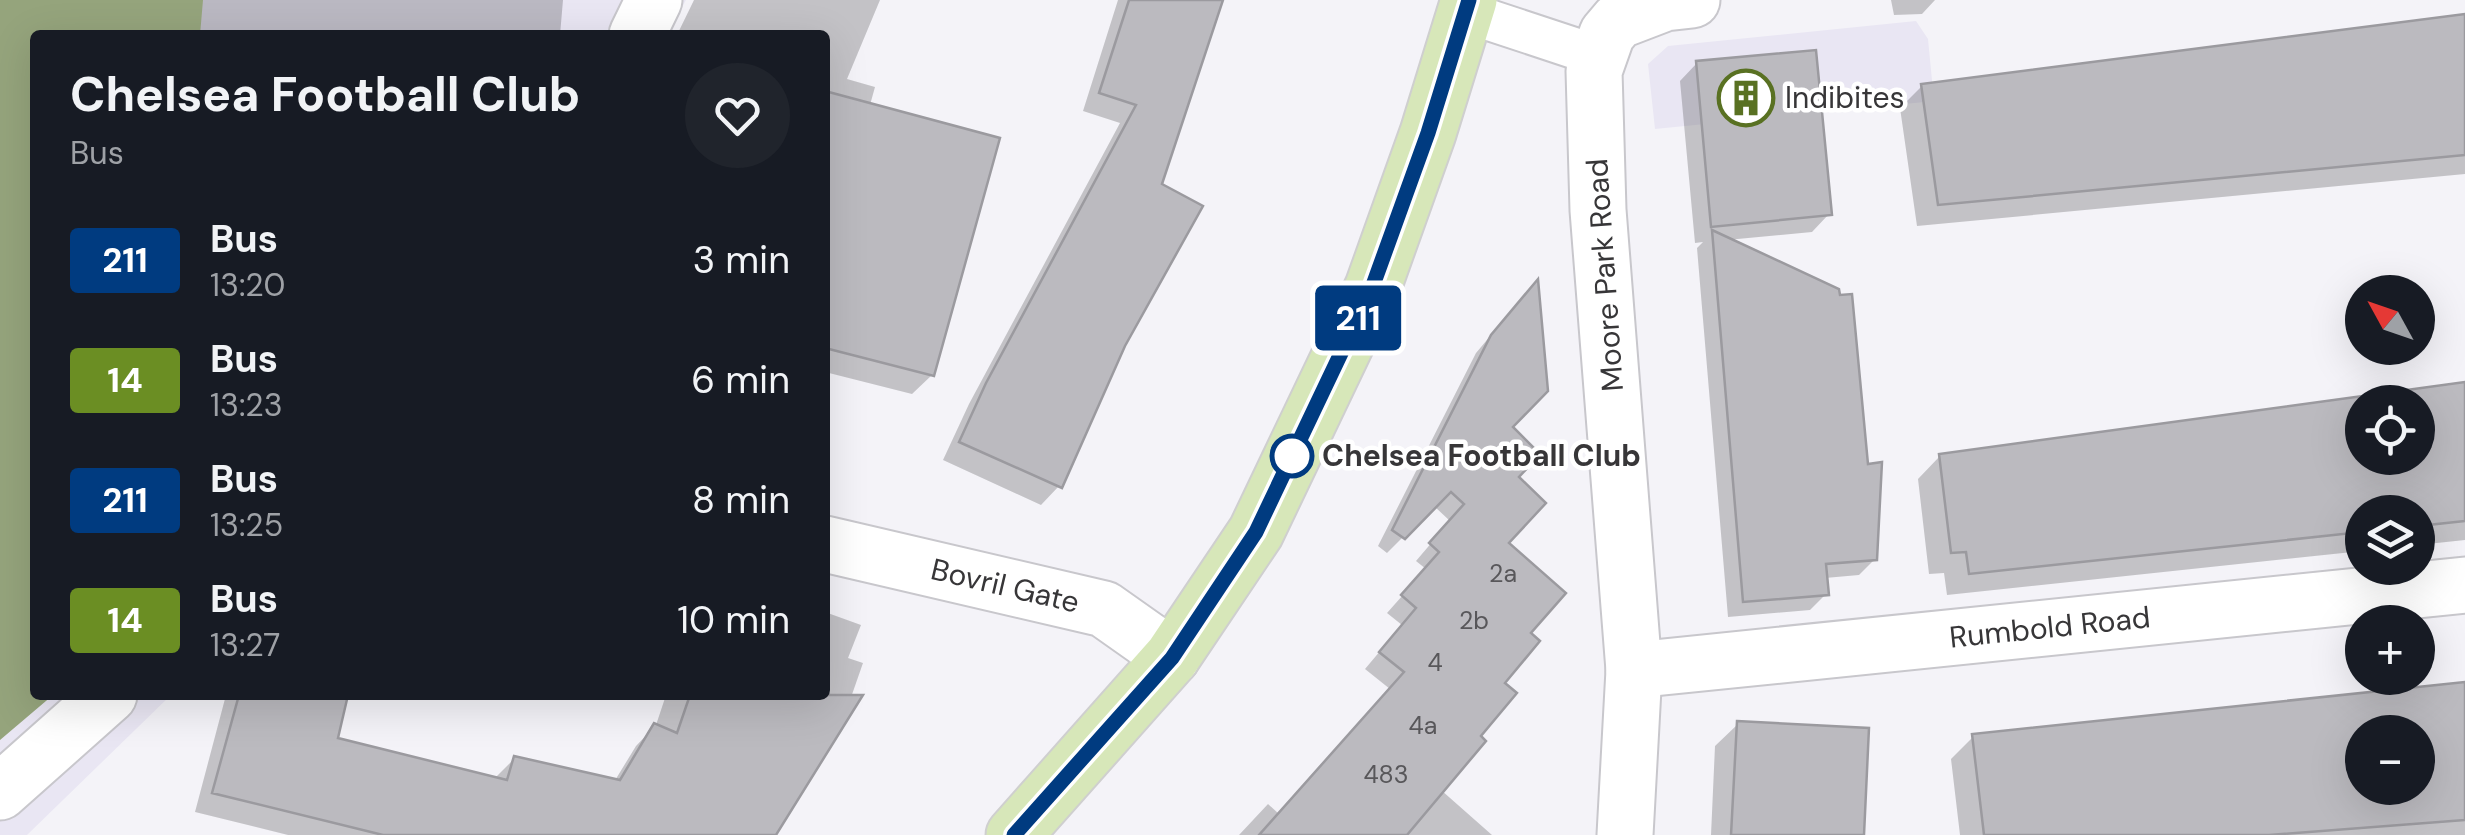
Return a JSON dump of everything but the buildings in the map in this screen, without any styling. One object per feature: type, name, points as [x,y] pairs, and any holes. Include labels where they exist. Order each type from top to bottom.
[{"type":"main road","points":[[1014,835],[1172,658],[1256,532],[1372,288],[1428,133],[1467,6]]},
{"type":"street","points":[[639,30],[654,0]]},
{"type":"street","points":[[1608,38],[1666,3],[1692,0]]},
{"type":"street","name":"Moore Park Road","points":[[1608,38],[1594,71],[1598,210],[1634,670],[1625,835]]},
{"type":"street","name":"Bovril Gate","points":[[830,545],[1104,609],[1172,658]]},
{"type":"street","name":"Rumbold Road","points":[[1634,670],[2465,584]]},
{"type":"street","points":[[0,792],[103,700]]},
{"type":"lane","points":[[1467,6],[1608,38]]},
{"type":"shaded area","points":[[0,0],[686,0],[670,30],[30,30],[30,700],[166,700],[27,835],[0,835]]},
{"type":"shaded area","points":[[1916,21],[1928,39],[1934,101],[1655,129],[1648,64],[1668,46]]},
{"type":"green space","points":[[0,0],[203,0],[200,30],[30,30],[30,700],[47,700],[0,740]]},
{"type":"bus line","name":"211","points":[[1014,835],[1172,658],[1256,532],[1372,288],[1428,133],[1469,0]]},
{"type":"place","name":"Indibites","points":[[1746,98]]},
{"type":"place","name":"Chelsea Football Club","points":[[1292,456]]}]
